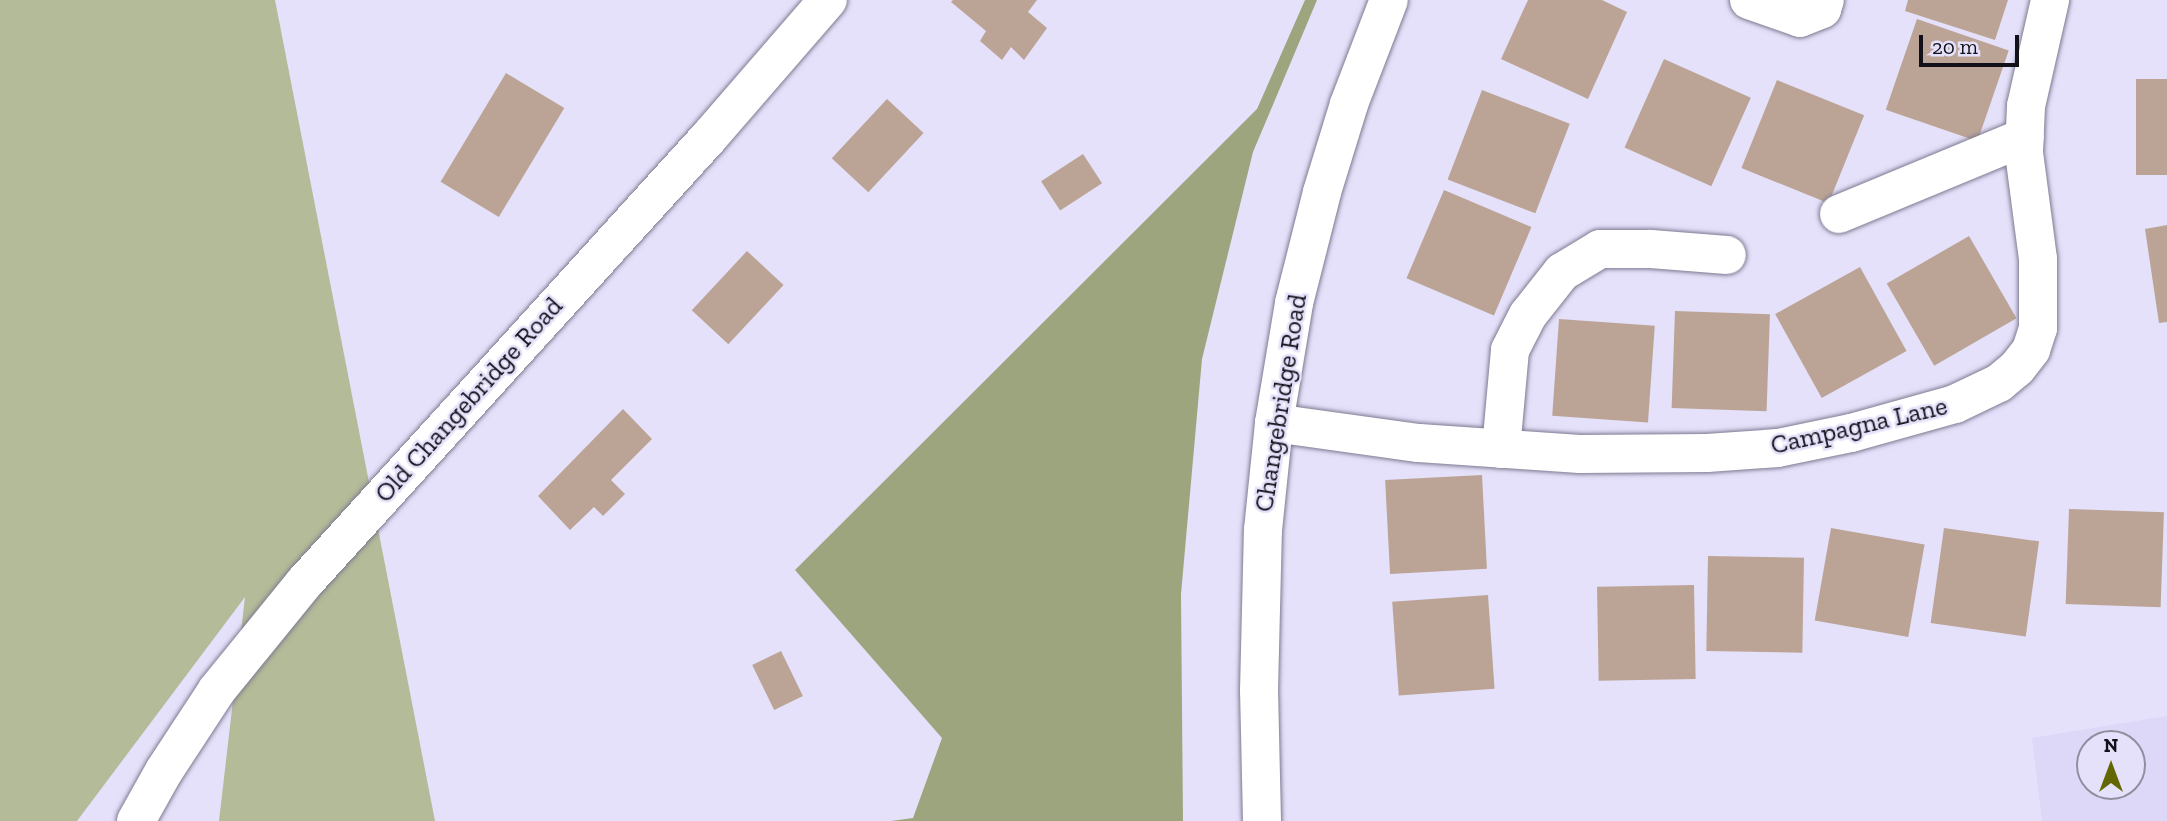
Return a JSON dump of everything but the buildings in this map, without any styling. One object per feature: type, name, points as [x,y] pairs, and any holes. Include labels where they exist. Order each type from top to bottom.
[{"type":"street","name":"Old Changebridge Road","points":[[136,821],[164,771],[217,690],[304,583],[710,136],[828,0]]},
{"type":"street","name":"Changebridge Road","points":[[1262,821],[1259,691],[1263,530],[1274,423],[1294,303],[1322,192],[1349,104],[1389,0]]},
{"type":"street","points":[[1749,0],[1800,18],[1822,9],[1825,0]]},
{"type":"street","name":"Campagna Lane","points":[[1274,423],[1419,443],[1501,449],[1580,454],[1707,453],[1778,448],[1851,433],[1955,404],[1999,383],[2017,368],[2031,350],[2038,328],[2038,259],[2025,136],[2029,83],[2050,0]]},
{"type":"street","points":[[1839,214],[2025,136]]},
{"type":"street","points":[[1501,449],[1510,350],[1528,315],[1562,272],[1600,249],[1651,249],[1727,255]]},
{"type":"shaded area","points":[[2167,716],[2167,821],[2042,821],[2032,738],[2076,731],[2076,800],[2146,800],[2146,730],[2081,730]]},
{"type":"green space","points":[[0,0],[275,0],[435,821],[219,821],[245,597],[77,821],[0,821]]},
{"type":"green space","points":[[1305,0],[1317,0],[1253,152],[1202,359],[1181,594],[1183,821],[891,821],[913,818],[942,738],[795,570],[1257,109]]}]
